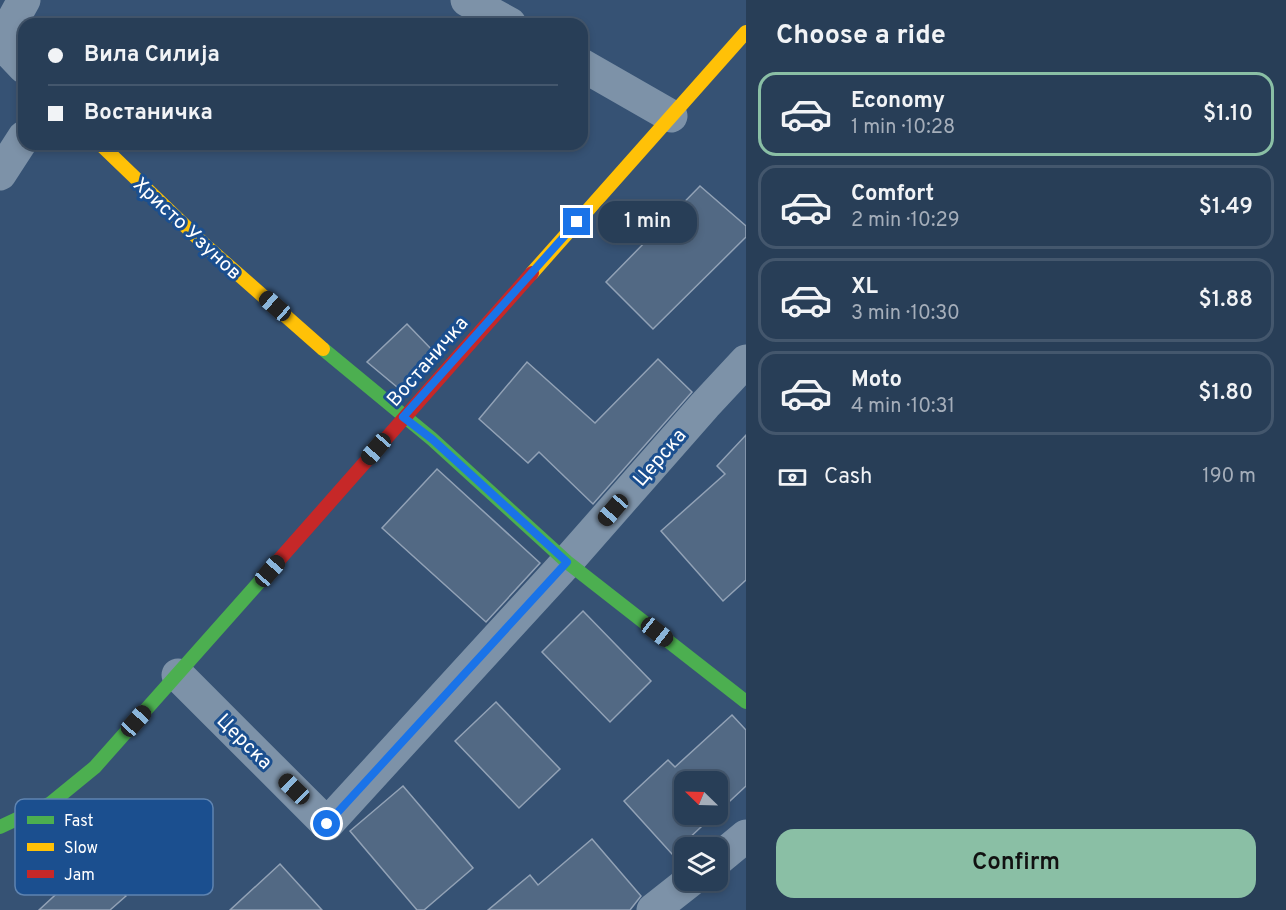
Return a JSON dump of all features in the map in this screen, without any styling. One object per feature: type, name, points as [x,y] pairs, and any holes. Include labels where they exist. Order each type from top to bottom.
[{"type":"street","points":[[18,61],[0,42],[24,0]]},
{"type":"street","points":[[467,0],[499,18]]},
{"type":"street","name":"Востаничка","points":[[55,799],[74,787],[178,675],[403,417],[746,32]]},
{"type":"street","points":[[588,68],[671,116]]},
{"type":"street","points":[[0,174],[18,146]]},
{"type":"street","name":"Христо Узунов","points":[[106,150],[205,245],[403,417],[432,439],[567,562],[746,702]]},
{"type":"street","name":"Церска","points":[[178,675],[327,824],[567,562],[746,361]]},
{"type":"street","name":"Востаничка","points":[[0,827],[15,822]]},
{"type":"street","points":[[728,851],[746,836]]},
{"type":"street","points":[[653,910],[677,891]]},
{"type":"building","points":[[700,186],[746,226],[746,237],[653,329],[606,282]]},
{"type":"building","points":[[407,324],[436,354],[403,392],[367,362]]},
{"type":"building","points":[[658,359],[692,392],[593,504],[539,452],[528,463],[479,419],[527,362],[595,423]]},
{"type":"building","points":[[746,435],[746,580],[723,601],[661,531],[725,474],[717,466]]},
{"type":"building","points":[[437,469],[540,563],[486,622],[382,528]]},
{"type":"building","points":[[583,611],[651,681],[610,722],[542,652]]},
{"type":"building","points":[[496,702],[560,769],[519,808],[455,741]]},
{"type":"building","points":[[732,715],[746,730],[746,786],[728,803],[728,771],[674,771],[674,825],[703,825],[690,837],[674,837],[672,854],[624,801],[668,760],[675,767]]},
{"type":"building","points":[[403,786],[473,868],[424,910],[417,910],[350,831]]},
{"type":"building","points":[[592,839],[641,896],[630,910],[488,910],[530,875],[538,885]]},
{"type":"building","points":[[280,864],[322,910],[230,910]]},
{"type":"building","points":[[55,895],[126,896],[110,910],[39,910]]},
{"type":"traffic: fast","points":[[323,349],[432,439],[567,562],[746,702]]},
{"type":"traffic: fast","points":[[56,799],[95,767],[278,561]]},
{"type":"traffic: fast","points":[[0,827],[15,820]]},
{"type":"traffic: slow","points":[[532,273],[746,32]]},
{"type":"traffic: slow","points":[[106,150],[205,245],[323,349]]},
{"type":"traffic: jam","points":[[278,561],[532,273]]},
{"type":"route","points":[[327,824],[567,562],[432,439],[403,417],[577,222]]}]
